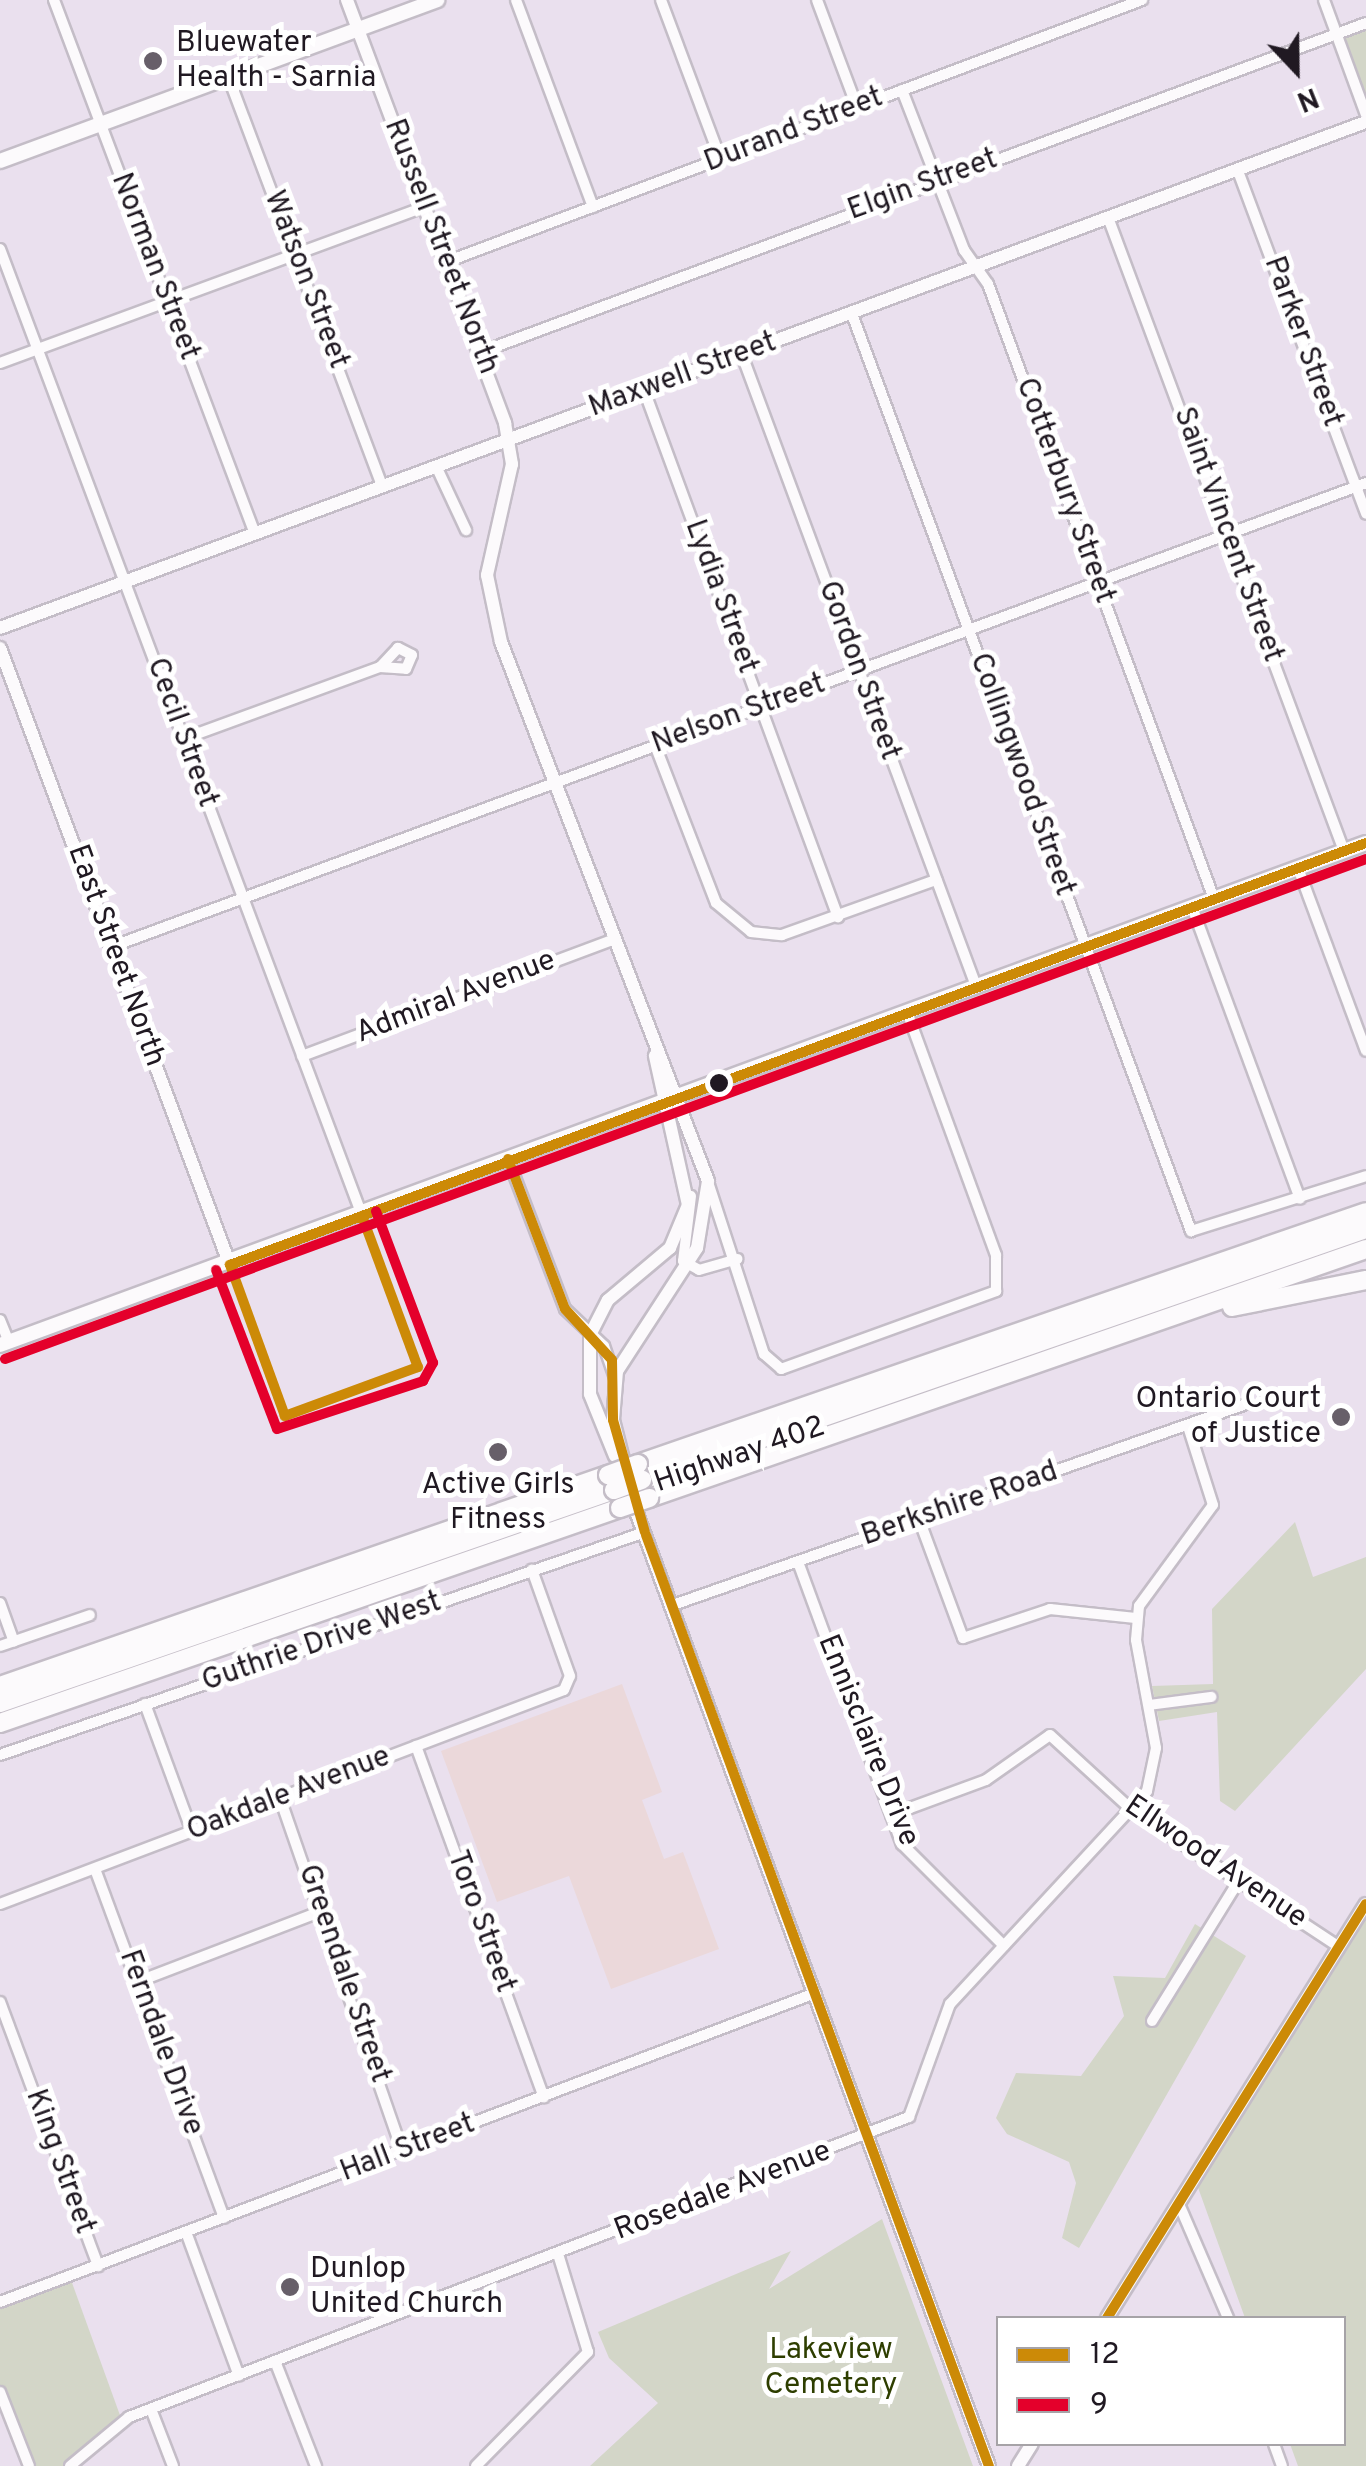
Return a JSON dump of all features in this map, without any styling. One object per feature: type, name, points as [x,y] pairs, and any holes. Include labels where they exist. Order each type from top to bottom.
[{"type":"highway","points":[[1028,1328],[1366,1201]]},
{"type":"highway","name":"Highway 402","points":[[0,1684],[630,1490],[1028,1328],[1366,1212]]},
{"type":"highway","points":[[0,1723],[630,1490],[1366,1229]]},
{"type":"highway","name":"Highway 402","points":[[0,1713],[630,1490],[1366,1239]]},
{"type":"highway","points":[[1092,1347],[1366,1248]]},
{"type":"highway","points":[[0,1703],[630,1490],[1092,1347],[1317,1284],[1366,1280]]},
{"type":"main road","points":[[0,160],[437,0]]},
{"type":"main road","points":[[4,1344],[230,1265],[1366,843]]},
{"type":"street","name":"Norman Street","points":[[54,0],[254,534]]},
{"type":"street","name":"Russell Street North","points":[[347,0],[481,352],[509,440]]},
{"type":"street","points":[[516,0],[593,206]]},
{"type":"street","points":[[660,0],[720,158]]},
{"type":"street","points":[[817,0],[857,107]]},
{"type":"street","name":"Durand Street","points":[[446,262],[1124,3],[1142,0]]},
{"type":"street","points":[[1324,0],[1366,119]]},
{"type":"street","name":"Elgin Street","points":[[481,352],[1366,23]]},
{"type":"street","name":"Watson Street","points":[[228,76],[382,485]]},
{"type":"street","name":"Cotterbury Street","points":[[902,90],[1098,582],[1214,898]]},
{"type":"street","name":"Maxwell Street","points":[[0,628],[1109,220],[1366,119]]},
{"type":"street","name":"Parker Street","points":[[1238,171],[1361,485],[1366,514]]},
{"type":"street","points":[[0,363],[426,207]]},
{"type":"street","name":"Saint Vincent Street","points":[[1109,220],[1344,851]]},
{"type":"street","name":"Cecil Street","points":[[0,249],[362,1216]]},
{"type":"street","name":"Collingwood Street","points":[[852,314],[1084,946],[1195,1232],[1300,1199]]},
{"type":"street","name":"Gordon Street","points":[[742,354],[976,986]]},
{"type":"street","name":"Lydia Street","points":[[644,390],[838,917]]},
{"type":"street","points":[[509,440],[489,592],[552,783],[610,941],[670,1099],[708,1181],[774,1366],[988,1297],[1000,1283],[907,1012]]},
{"type":"street","points":[[436,466],[466,530]]},
{"type":"street","name":"Nelson Street","points":[[111,947],[1361,485]]},
{"type":"street","name":"East Street North","points":[[0,648],[230,1265]]},
{"type":"street","points":[[183,739],[380,666]]},
{"type":"street","points":[[655,745],[716,904],[733,923],[782,935],[936,880]]},
{"type":"street","points":[[1298,868],[1366,1051]]},
{"type":"street","points":[[1192,906],[1300,1199],[1366,1176]]},
{"type":"street","name":"Admiral Avenue","points":[[302,1056],[610,941]]},
{"type":"street","points":[[670,1099],[688,1180],[688,1266]]},
{"type":"street","points":[[508,1159],[586,1360],[645,1532],[989,2466]]},
{"type":"street","points":[[586,1360],[590,1335],[608,1300],[670,1248],[686,1216],[688,1180]]},
{"type":"street","points":[[615,1382],[640,1326],[688,1266],[707,1222],[708,1181]]},
{"type":"street","points":[[688,1266],[736,1259]]},
{"type":"street","points":[[565,1309],[608,1350],[615,1382],[613,1420],[630,1490]]},
{"type":"street","points":[[0,1320],[4,1344]]},
{"type":"street","name":"Berkshire Road","points":[[673,1606],[1246,1404]]},
{"type":"street","points":[[919,1519],[962,1638],[1050,1609],[1136,1618],[1152,1577],[1211,1510],[1188,1426]]},
{"type":"street","name":"Guthrie Drive West","points":[[0,1754],[645,1532]]},
{"type":"street","name":"Ennisclaire Drive","points":[[798,1562],[891,1815],[910,1855],[1004,1946]]},
{"type":"street","name":"Oakdale Avenue","points":[[0,1904],[556,1695],[570,1676],[532,1570]]},
{"type":"street","points":[[0,1603],[14,1642]]},
{"type":"street","points":[[0,1646],[90,1615]]},
{"type":"street","name":"Rosedale Avenue","points":[[70,2466],[109,2429],[151,2409],[868,2137],[915,2109],[947,2010],[1132,1811],[1152,1778],[1149,1705],[1136,1618]]},
{"type":"street","points":[[1149,1705],[1211,1697]]},
{"type":"street","points":[[145,1704],[192,1832]]},
{"type":"street","name":"Ellwood Avenue","points":[[891,1815],[986,1780],[1045,1735],[1132,1811],[1339,1947]]},
{"type":"street","name":"Toro Street","points":[[416,1746],[544,2097]]},
{"type":"street","name":"Greendale Street","points":[[280,1798],[402,2151]]},
{"type":"street","name":"Ferndale Drive","points":[[94,1869],[224,2218]]},
{"type":"street","points":[[1152,2022],[1239,1880]]},
{"type":"street","points":[[1108,2316],[1366,1904]]},
{"type":"street","points":[[137,1982],[322,1911]]},
{"type":"street","name":"Hall Street","points":[[0,2302],[815,1993]]},
{"type":"street","name":"King Street","points":[[0,2002],[98,2266]]},
{"type":"street","points":[[1179,2204],[1227,2316]]},
{"type":"street","points":[[186,2232],[238,2376]]},
{"type":"street","points":[[476,2466],[588,2352],[558,2254]]},
{"type":"street","points":[[275,2361],[316,2466]]},
{"type":"street","points":[[0,2392],[28,2466]]},
{"type":"street","points":[[151,2409],[173,2466]]},
{"type":"shaded area","points":[[622,1684],[662,1792],[642,1800],[664,1859],[683,1852],[719,1949],[611,1989],[569,1876],[497,1902],[441,1751]]},
{"type":"green space","points":[[1366,26],[1366,101],[1342,35]]},
{"type":"green space","points":[[1295,1522],[1313,1577],[1366,1557],[1366,1669],[1235,1811],[1220,1801],[1217,1712],[1159,1721],[1152,1686],[1213,1684],[1212,1609]]},
{"type":"green space","points":[[1366,1909],[1366,2466],[1298,2466],[1291,2446],[1346,2446],[1346,2316],[1244,2316],[1196,2182]]},
{"type":"green space","points":[[1195,1924],[1246,1956],[1079,2248],[1062,2238],[1076,2183],[1069,2162],[1007,2134],[996,2118],[1016,2073],[1081,2076],[1124,2016],[1113,1976],[1165,1978]]},
{"type":"green space","name":"Lakeview Cemetery","points":[[882,2219],[973,2466],[590,2466],[658,2403],[609,2358],[598,2332],[791,2251],[769,2289]]},
{"type":"green space","points":[[71,2280],[121,2418],[67,2466],[31,2466],[0,2385],[0,2307]]},
{"type":"transit line","name":"12","points":[[362,1216],[418,1367],[285,1416],[230,1265],[1366,843]]},
{"type":"transit line","name":"9","points":[[5,1359],[1366,859]]},
{"type":"transit line","name":"12","points":[[508,1159],[565,1309],[612,1360],[613,1420],[645,1532]]},
{"type":"transit line","name":"9","points":[[216,1270],[277,1429],[423,1381],[433,1363],[376,1211]]},
{"type":"transit line","name":"12","points":[[646,1535],[989,2466]]},
{"type":"transit line","name":"12","points":[[1108,2316],[1366,1904]]},
{"type":"place","name":"Bluewater Health - Sarnia","points":[[153,61]]},
{"type":"place","name":"Ontario Court of Justice","points":[[1341,1417]]},
{"type":"place","name":"Active Girls Fitness","points":[[498,1452]]},
{"type":"place","name":"Dunlop United Church","points":[[290,2287]]}]
